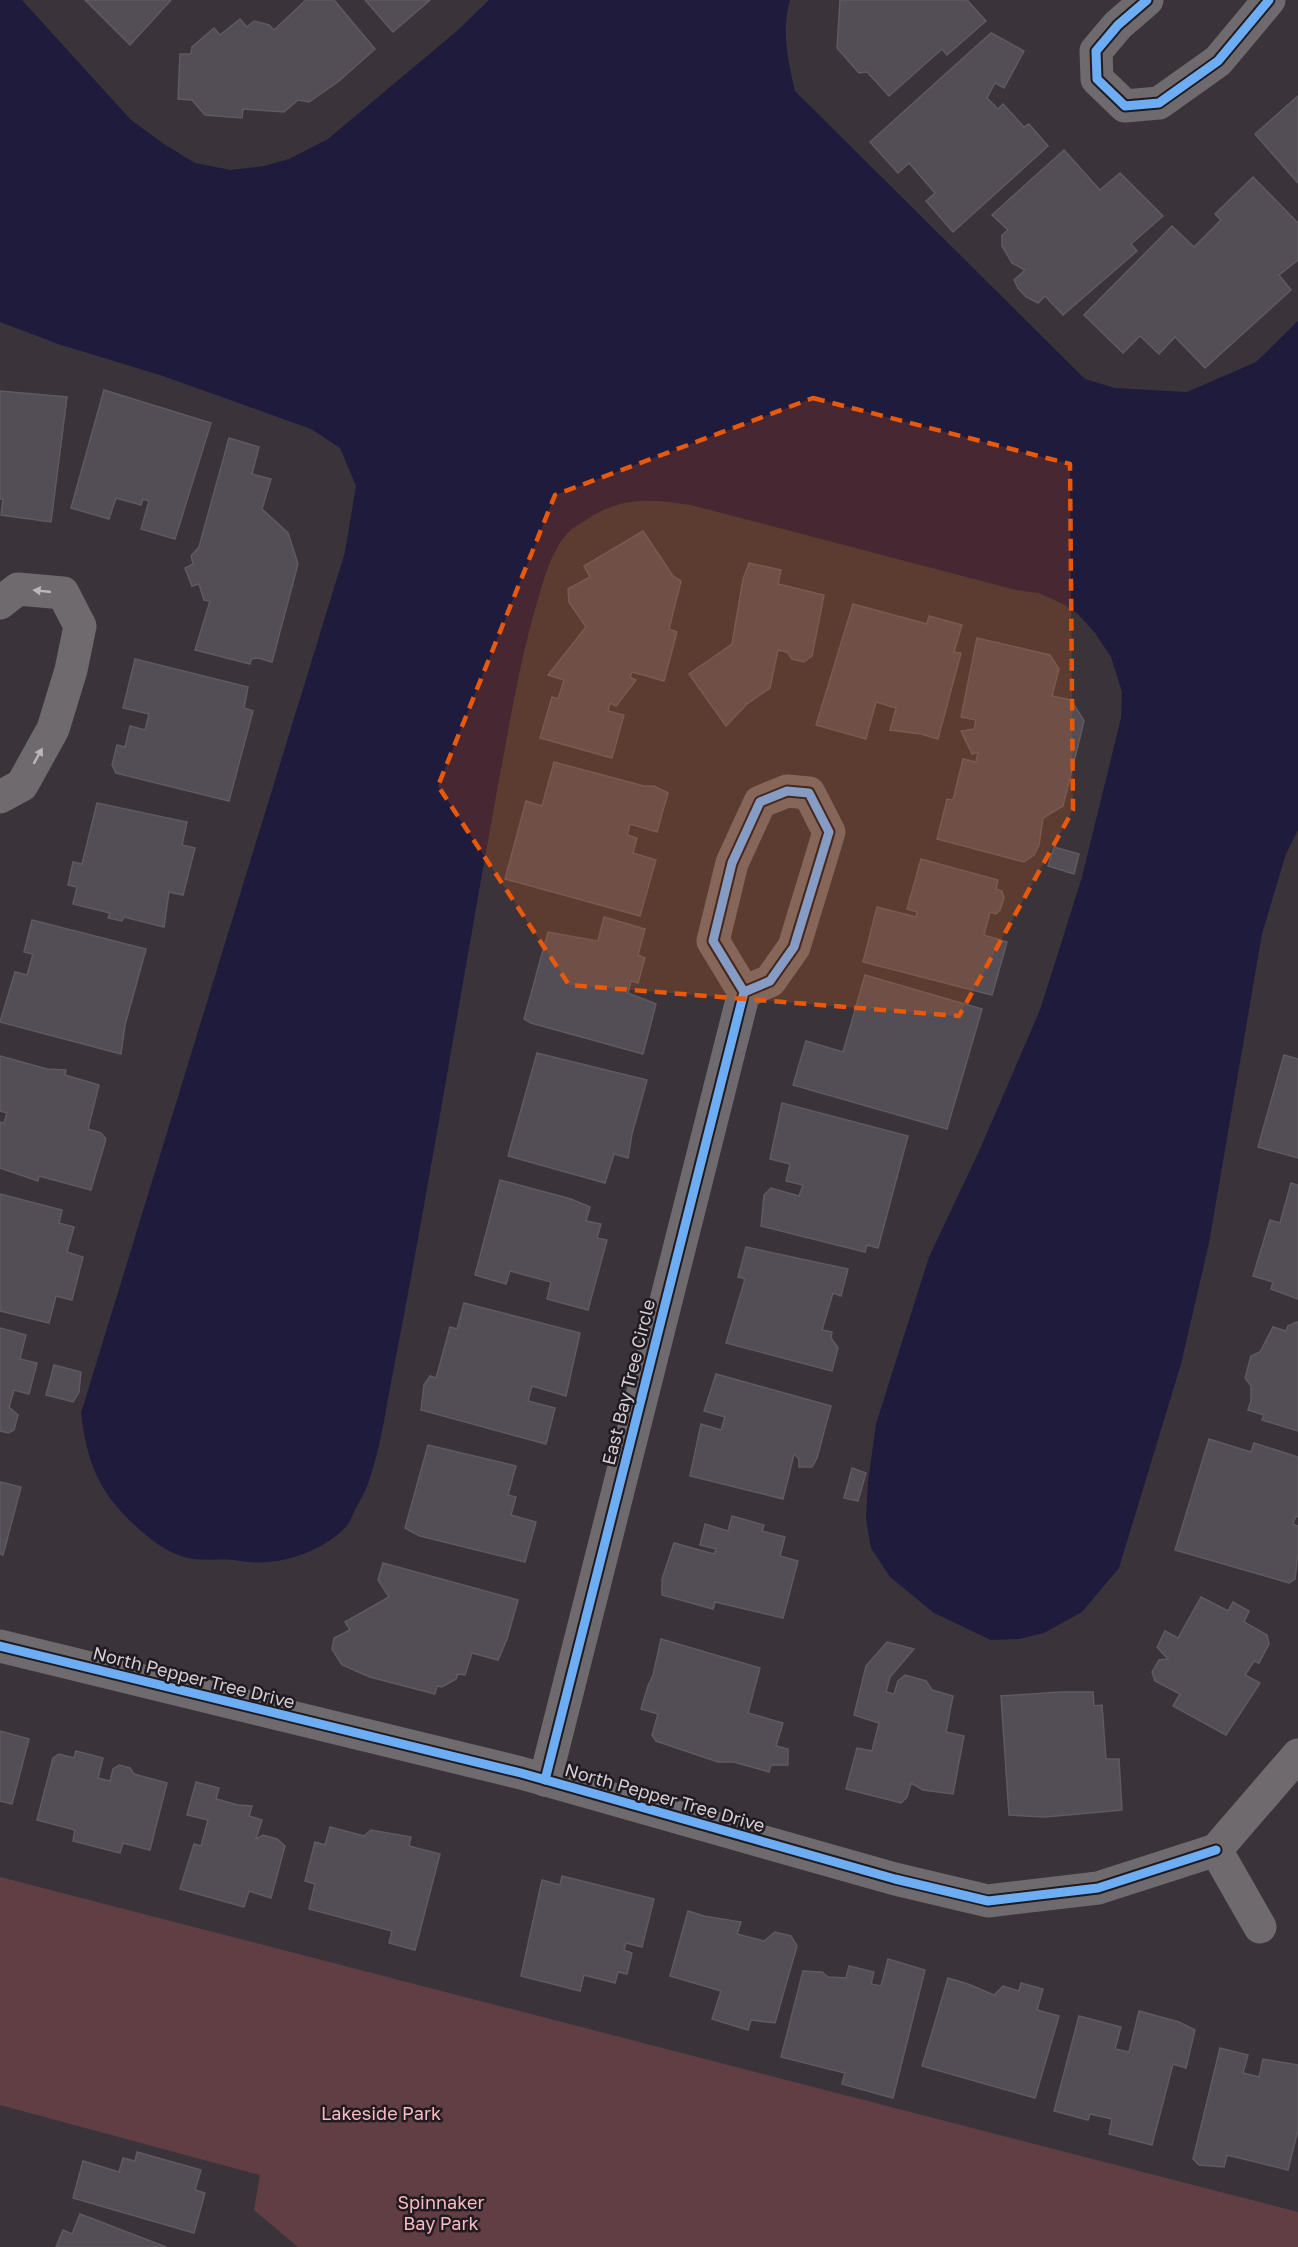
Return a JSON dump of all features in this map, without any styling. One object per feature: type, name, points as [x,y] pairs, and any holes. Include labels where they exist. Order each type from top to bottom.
[{"type":"street","points":[[1147,0],[1118,25],[1096,51],[1097,79],[1125,106],[1159,103],[1218,61],[1269,0]]},
{"type":"street","points":[[0,603],[18,589],[63,593],[80,626],[71,670],[53,729],[22,784],[0,797]]},
{"type":"street","points":[[787,791],[809,793],[830,832],[794,947],[770,981],[744,992],[713,941],[732,863],[760,802],[787,791]]},
{"type":"street","name":"East Bay Tree Circle","points":[[545,1780],[744,992]]},
{"type":"street","name":"North Pepper Tree Drive","points":[[0,1646],[545,1780],[895,1879],[988,1901],[1098,1888],[1216,1850]]},
{"type":"street","points":[[1260,1927],[1216,1850],[1298,1755]]},
{"type":"highlighted area","points":[[813,398],[1070,464],[1073,810],[959,1016],[569,985],[438,786],[555,495]]},
{"type":"green space","name":"Lakeside Park","points":[[0,1877],[1298,2212],[1298,2247],[298,2247],[254,2210],[260,2175],[0,2105]]},
{"type":"shaded area","points":[[0,0],[22,0],[131,120],[195,163],[231,170],[264,166],[289,159],[328,139],[458,30],[489,0],[790,0],[786,34],[795,91],[1085,379],[1115,388],[1187,392],[1256,362],[1298,321],[1298,830],[1286,854],[1262,934],[1209,1243],[1181,1364],[1119,1568],[1082,1612],[1044,1633],[1019,1639],[991,1640],[934,1613],[890,1577],[871,1548],[866,1519],[868,1482],[876,1424],[929,1257],[980,1149],[1040,1010],[1082,877],[1121,718],[1122,692],[1111,657],[1095,633],[1078,614],[1039,593],[1016,590],[677,503],[638,501],[602,511],[567,533],[555,551],[546,574],[526,645],[511,714],[381,1437],[368,1484],[350,1521],[345,1528],[323,1545],[282,1560],[253,1562],[194,1559],[175,1554],[152,1540],[119,1509],[109,1496],[93,1468],[81,1413],[345,552],[356,486],[340,448],[311,429],[163,376],[58,344],[0,322]]},
{"type":"building","points":[[85,0],[171,0],[130,45]]},
{"type":"building","points":[[306,0],[334,0],[375,49],[339,81],[309,102],[298,100],[284,112],[243,109],[242,118],[205,115],[192,100],[178,99],[180,54],[191,54],[192,47],[214,28],[220,35],[240,19],[247,27],[254,21],[269,25],[274,30]]},
{"type":"building","points":[[365,0],[430,0],[393,32]]},
{"type":"building","points":[[840,0],[967,0],[986,21],[947,55],[942,49],[889,96],[867,72],[859,73],[837,48]]},
{"type":"building","points":[[991,33],[1024,51],[1004,88],[995,83],[987,98],[998,109],[1003,104],[1024,127],[1029,124],[1048,146],[953,232],[926,201],[935,193],[909,163],[898,173],[870,142]]},
{"type":"building","points":[[1298,96],[1298,183],[1255,134]]},
{"type":"building","points":[[1064,150],[1100,190],[1120,173],[1163,216],[1131,244],[1137,251],[1063,315],[1045,296],[1038,303],[1026,297],[1018,288],[1014,280],[1025,270],[1012,263],[1002,246],[1002,235],[1008,230],[992,215]]},
{"type":"building","points":[[1253,177],[1298,223],[1298,260],[1279,275],[1291,290],[1205,368],[1175,337],[1159,354],[1140,336],[1123,353],[1084,315],[1172,226],[1194,247],[1221,220],[1215,214]]},
{"type":"building","points":[[104,390],[211,423],[175,539],[141,529],[149,501],[143,499],[141,505],[116,498],[109,519],[71,508]]},
{"type":"building","points":[[0,391],[67,397],[51,522],[1,515],[3,499],[0,499]]},
{"type":"building","points":[[229,438],[259,447],[252,474],[271,479],[262,509],[288,533],[298,564],[272,662],[258,658],[251,659],[250,664],[195,650],[210,601],[204,600],[199,584],[192,586],[185,568],[193,564],[191,556],[199,547]]},
{"type":"building","points":[[643,531],[673,576],[681,581],[669,629],[677,632],[664,681],[632,672],[630,677],[636,680],[616,706],[610,703],[608,711],[624,715],[612,758],[540,738],[552,697],[558,699],[564,680],[548,675],[586,627],[569,602],[568,589],[590,577],[584,566]]},
{"type":"building","points":[[749,563],[781,570],[778,584],[824,595],[812,656],[804,662],[792,659],[787,652],[778,650],[770,688],[747,704],[726,726],[689,674],[732,644],[743,579]]},
{"type":"building","points":[[853,604],[927,624],[929,616],[962,625],[954,652],[961,653],[938,739],[890,730],[896,708],[876,702],[866,739],[816,725]]},
{"type":"building","points":[[977,638],[1050,655],[1059,669],[1052,696],[1071,700],[1084,721],[1063,806],[1043,818],[1039,845],[1034,855],[1024,862],[937,839],[947,799],[953,800],[963,759],[976,762],[978,752],[972,754],[961,731],[974,729],[976,720],[961,717]]},
{"type":"building","points":[[135,659],[248,687],[244,708],[253,711],[229,801],[116,773],[112,765],[117,745],[125,747],[130,726],[145,730],[149,714],[123,708]]},
{"type":"building","points":[[554,762],[644,786],[654,786],[668,793],[657,832],[630,824],[627,835],[637,838],[633,853],[656,860],[640,916],[505,879],[526,801],[542,806]]},
{"type":"building","points":[[97,803],[187,822],[182,845],[195,848],[183,895],[169,892],[164,927],[124,917],[122,921],[108,918],[110,913],[73,904],[77,887],[68,885],[73,862],[82,864]]},
{"type":"building","points":[[1054,847],[1079,854],[1074,874],[1048,866]]},
{"type":"building","points":[[921,859],[998,880],[996,889],[1002,891],[1004,898],[996,914],[990,912],[984,935],[1007,942],[992,995],[863,962],[877,907],[916,917],[917,912],[907,909]]},
{"type":"building","points":[[604,917],[645,929],[638,955],[645,958],[638,983],[631,981],[628,993],[656,1004],[643,1054],[531,1023],[524,1019],[548,932],[598,941]]},
{"type":"building","points":[[32,920],[146,949],[125,1025],[121,1054],[0,1022],[15,972],[27,975],[33,954],[24,952]]},
{"type":"building","points":[[865,975],[982,1009],[947,1129],[793,1085],[806,1041],[843,1052]]},
{"type":"building","points":[[537,1053],[647,1080],[628,1158],[614,1154],[605,1183],[508,1156]]},
{"type":"building","points":[[1284,1055],[1298,1059],[1298,1158],[1258,1147]]},
{"type":"building","points":[[0,1056],[47,1069],[66,1070],[65,1075],[99,1085],[88,1129],[101,1133],[106,1139],[91,1190],[39,1176],[38,1181],[0,1168],[0,1122],[4,1123],[7,1113],[0,1111]]},
{"type":"building","points":[[782,1103],[908,1136],[878,1248],[867,1245],[865,1252],[761,1226],[764,1195],[771,1188],[799,1196],[803,1185],[786,1181],[790,1164],[770,1159]]},
{"type":"building","points":[[500,1180],[571,1199],[590,1207],[586,1221],[601,1224],[597,1238],[607,1240],[588,1310],[547,1299],[551,1282],[510,1271],[506,1284],[475,1275]]},
{"type":"building","points":[[1291,1183],[1298,1185],[1298,1299],[1271,1289],[1273,1282],[1253,1276],[1270,1220],[1280,1223]]},
{"type":"building","points":[[0,1194],[62,1210],[59,1223],[74,1227],[67,1252],[83,1257],[72,1300],[56,1296],[49,1323],[0,1311]]},
{"type":"building","points":[[746,1247],[848,1269],[841,1296],[833,1293],[822,1330],[832,1332],[831,1338],[838,1348],[832,1371],[726,1343],[745,1279],[738,1277]]},
{"type":"building","points":[[464,1303],[580,1333],[566,1396],[532,1386],[528,1401],[555,1408],[546,1444],[421,1410],[424,1385],[430,1376],[436,1378],[450,1327],[457,1329]]},
{"type":"building","points":[[1297,1322],[1298,1431],[1262,1420],[1264,1415],[1248,1410],[1251,1401],[1251,1386],[1245,1378],[1251,1356],[1260,1352],[1273,1327],[1286,1331],[1288,1326]]},
{"type":"building","points":[[0,1328],[26,1335],[20,1359],[37,1363],[29,1394],[14,1390],[9,1407],[18,1415],[14,1430],[8,1433],[0,1431]]},
{"type":"building","points":[[54,1365],[81,1372],[79,1392],[73,1402],[46,1395]]},
{"type":"building","points":[[716,1374],[831,1406],[817,1458],[812,1467],[799,1467],[799,1459],[794,1454],[783,1499],[690,1476],[701,1424],[721,1430],[725,1417],[704,1411]]},
{"type":"building","points":[[1209,1439],[1251,1452],[1254,1443],[1298,1457],[1298,1517],[1296,1516],[1293,1524],[1298,1526],[1298,1553],[1295,1579],[1289,1583],[1175,1550]]},
{"type":"building","points":[[428,1445],[516,1466],[508,1495],[516,1497],[511,1515],[536,1522],[525,1562],[420,1536],[405,1528]]},
{"type":"building","points":[[852,1468],[866,1473],[858,1501],[844,1498]]},
{"type":"building","points":[[0,1482],[21,1487],[3,1555],[0,1554]]},
{"type":"building","points":[[732,1516],[764,1525],[762,1531],[785,1537],[780,1556],[798,1561],[783,1618],[715,1602],[713,1609],[662,1595],[662,1579],[674,1543],[714,1554],[716,1549],[700,1545],[705,1524],[728,1531]]},
{"type":"building","points":[[383,1563],[518,1600],[507,1639],[498,1660],[472,1653],[465,1675],[458,1674],[456,1679],[442,1687],[437,1686],[435,1694],[370,1677],[342,1665],[332,1649],[334,1638],[350,1630],[345,1622],[389,1597],[378,1580]]},
{"type":"building","points":[[1201,1597],[1228,1611],[1233,1602],[1249,1611],[1244,1622],[1267,1635],[1269,1644],[1259,1663],[1254,1661],[1245,1675],[1260,1683],[1226,1735],[1173,1706],[1180,1694],[1155,1681],[1152,1672],[1159,1660],[1168,1659],[1157,1647],[1165,1631],[1178,1638]]},
{"type":"building","points":[[661,1639],[760,1668],[748,1713],[783,1723],[776,1746],[788,1749],[788,1765],[771,1765],[769,1772],[734,1762],[718,1762],[656,1741],[652,1735],[658,1714],[641,1709],[653,1675]]},
{"type":"building","points":[[887,1642],[914,1649],[890,1677],[886,1692],[894,1694],[898,1681],[905,1675],[926,1681],[932,1690],[953,1696],[946,1732],[964,1736],[953,1794],[923,1790],[911,1783],[907,1797],[901,1803],[846,1789],[857,1748],[872,1751],[879,1723],[854,1715],[866,1666]]},
{"type":"building","points":[[1093,1692],[1094,1706],[1102,1705],[1106,1759],[1119,1759],[1122,1810],[1045,1817],[1009,1815],[1001,1696]]},
{"type":"building","points":[[0,1731],[29,1739],[12,1804],[0,1801]]},
{"type":"building","points":[[76,1751],[103,1758],[98,1778],[110,1781],[113,1769],[119,1765],[130,1768],[134,1774],[167,1783],[150,1850],[123,1843],[120,1853],[73,1841],[75,1830],[37,1820],[53,1758],[59,1754],[74,1758]]},
{"type":"building","points":[[196,1782],[219,1788],[216,1799],[252,1806],[249,1816],[262,1820],[256,1839],[263,1835],[277,1839],[285,1846],[271,1898],[249,1891],[244,1907],[180,1889],[194,1844],[201,1846],[208,1820],[187,1815]]},
{"type":"building","points":[[330,1827],[364,1836],[371,1830],[411,1837],[409,1846],[440,1854],[415,1950],[389,1943],[392,1931],[309,1909],[315,1884],[305,1881],[315,1842],[325,1845]]},
{"type":"building","points":[[562,1876],[654,1899],[642,1947],[626,1943],[624,1950],[632,1953],[627,1974],[618,1972],[615,1983],[584,1975],[580,1991],[521,1976],[542,1880],[560,1885]]},
{"type":"building","points":[[688,1911],[741,1922],[737,1934],[764,1941],[775,1932],[791,1936],[797,1946],[775,2023],[751,2020],[748,2030],[712,2019],[721,1991],[670,1976]]},
{"type":"building","points":[[888,1959],[925,1970],[893,2098],[842,2084],[845,2073],[781,2057],[803,1971],[822,1972],[828,1977],[846,1978],[849,1966],[874,1972],[871,1984],[881,1986]]},
{"type":"building","points":[[948,1978],[994,1995],[1003,1986],[1019,1991],[1021,1983],[1043,1989],[1037,2010],[1059,2016],[1035,2098],[922,2066]]},
{"type":"building","points":[[1139,2011],[1179,2022],[1195,2030],[1186,2068],[1173,2064],[1152,2145],[1109,2134],[1112,2119],[1090,2114],[1088,2120],[1054,2111],[1079,2016],[1121,2027],[1115,2049],[1129,2052]]},
{"type":"building","points":[[1220,2048],[1248,2055],[1243,2073],[1259,2077],[1263,2059],[1298,2065],[1298,2130],[1288,2170],[1227,2155],[1224,2167],[1199,2165],[1193,2159]]},
{"type":"building","points":[[137,2152],[201,2170],[195,2190],[205,2193],[194,2233],[73,2198],[83,2161],[119,2172],[123,2158],[135,2161]]},
{"type":"building","points":[[80,2214],[166,2247],[56,2247],[63,2230],[72,2234]]},
{"type":"cycle path","points":[[1147,0],[1118,25],[1096,51],[1097,79],[1125,106],[1159,103],[1218,61],[1269,0]]},
{"type":"cycle path","points":[[545,1780],[744,992],[713,941],[732,863],[760,802],[787,791],[809,793],[829,832],[794,947],[770,981],[744,992]]},
{"type":"cycle path","points":[[0,1646],[521,1773],[895,1879],[988,1901],[1098,1888],[1216,1850]]},
{"type":"park label","name":"Spinnaker Bay Park","points":[[441,2212]]}]
